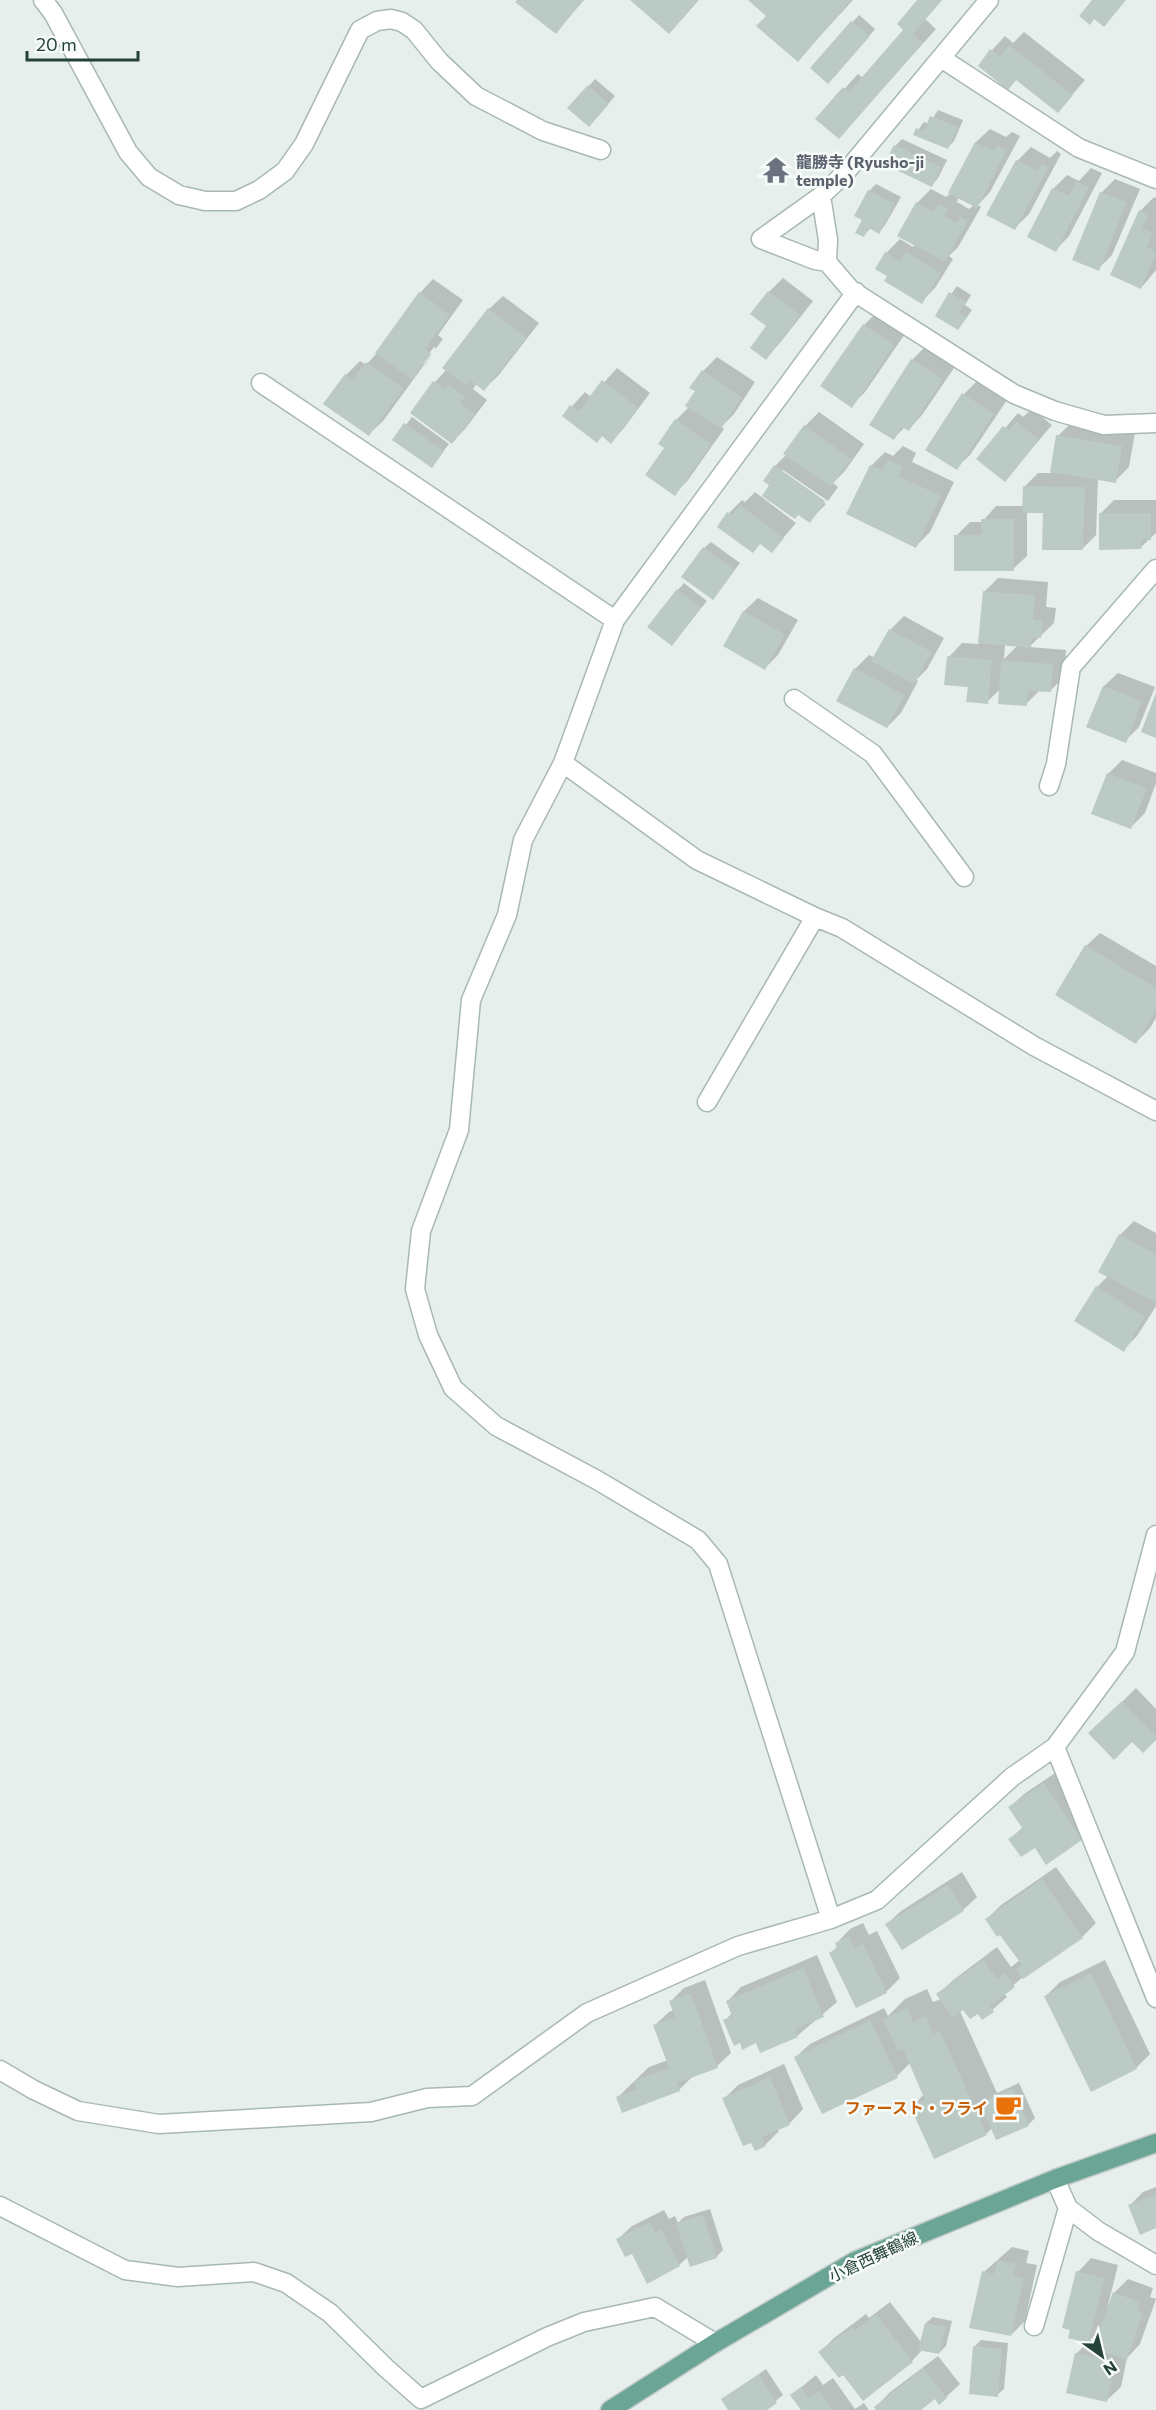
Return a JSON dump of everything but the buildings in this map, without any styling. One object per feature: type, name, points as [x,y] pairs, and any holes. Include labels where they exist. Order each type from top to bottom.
[{"type":"main road","name":"小倉西舞鶴線","points":[[610,2410],[715,2343],[855,2261],[1055,2179],[1156,2143]]},
{"type":"street","points":[[43,0],[53,13],[128,152],[149,177],[179,195],[205,201],[236,201],[285,171],[304,144],[360,30],[377,21],[391,19],[402,22],[414,30],[439,61],[476,96],[543,131],[601,150]]},
{"type":"street","points":[[827,262],[815,261],[761,239],[821,196],[845,173],[988,0]]},
{"type":"street","points":[[941,58],[1078,148],[1156,180]]},
{"type":"street","points":[[821,196],[828,240],[827,262],[851,291],[856,292],[1014,394],[1055,411],[1104,425],[1156,423]]},
{"type":"street","points":[[831,1919],[718,1564],[698,1540],[597,1480],[496,1426],[453,1388],[428,1335],[415,1289],[421,1231],[459,1130],[471,1000],[507,915],[523,840],[563,763],[615,620],[856,292]]},
{"type":"street","points":[[261,383],[615,620]]},
{"type":"street","points":[[1049,786],[1056,764],[1071,667],[1156,569]]},
{"type":"street","points":[[794,699],[873,754],[964,877]]},
{"type":"street","points":[[563,763],[697,860],[842,928],[1034,1046],[1156,1111]]},
{"type":"street","points":[[707,1102],[815,917]]},
{"type":"street","points":[[0,2070],[34,2090],[78,2111],[159,2124],[371,2112],[427,2098],[472,2096],[587,2013],[738,1946],[831,1919],[877,1899],[1012,1778],[1055,1747],[1125,1652],[1156,1535]]},
{"type":"street","points":[[1055,1747],[1156,1998]]},
{"type":"street","points":[[1055,2179],[1068,2208],[1098,2231],[1156,2265]]},
{"type":"street","points":[[0,2206],[125,2270],[178,2277],[255,2272],[286,2283],[330,2313],[421,2399],[575,2325],[655,2307],[715,2343]]},
{"type":"street","points":[[1034,2326],[1068,2208]]},
{"type":"place","name":"龍勝寺 (Ryusho-ji temple)","points":[[776,170]]},
{"type":"place","name":"ファースト・フライ","points":[[1008,2107]]}]
